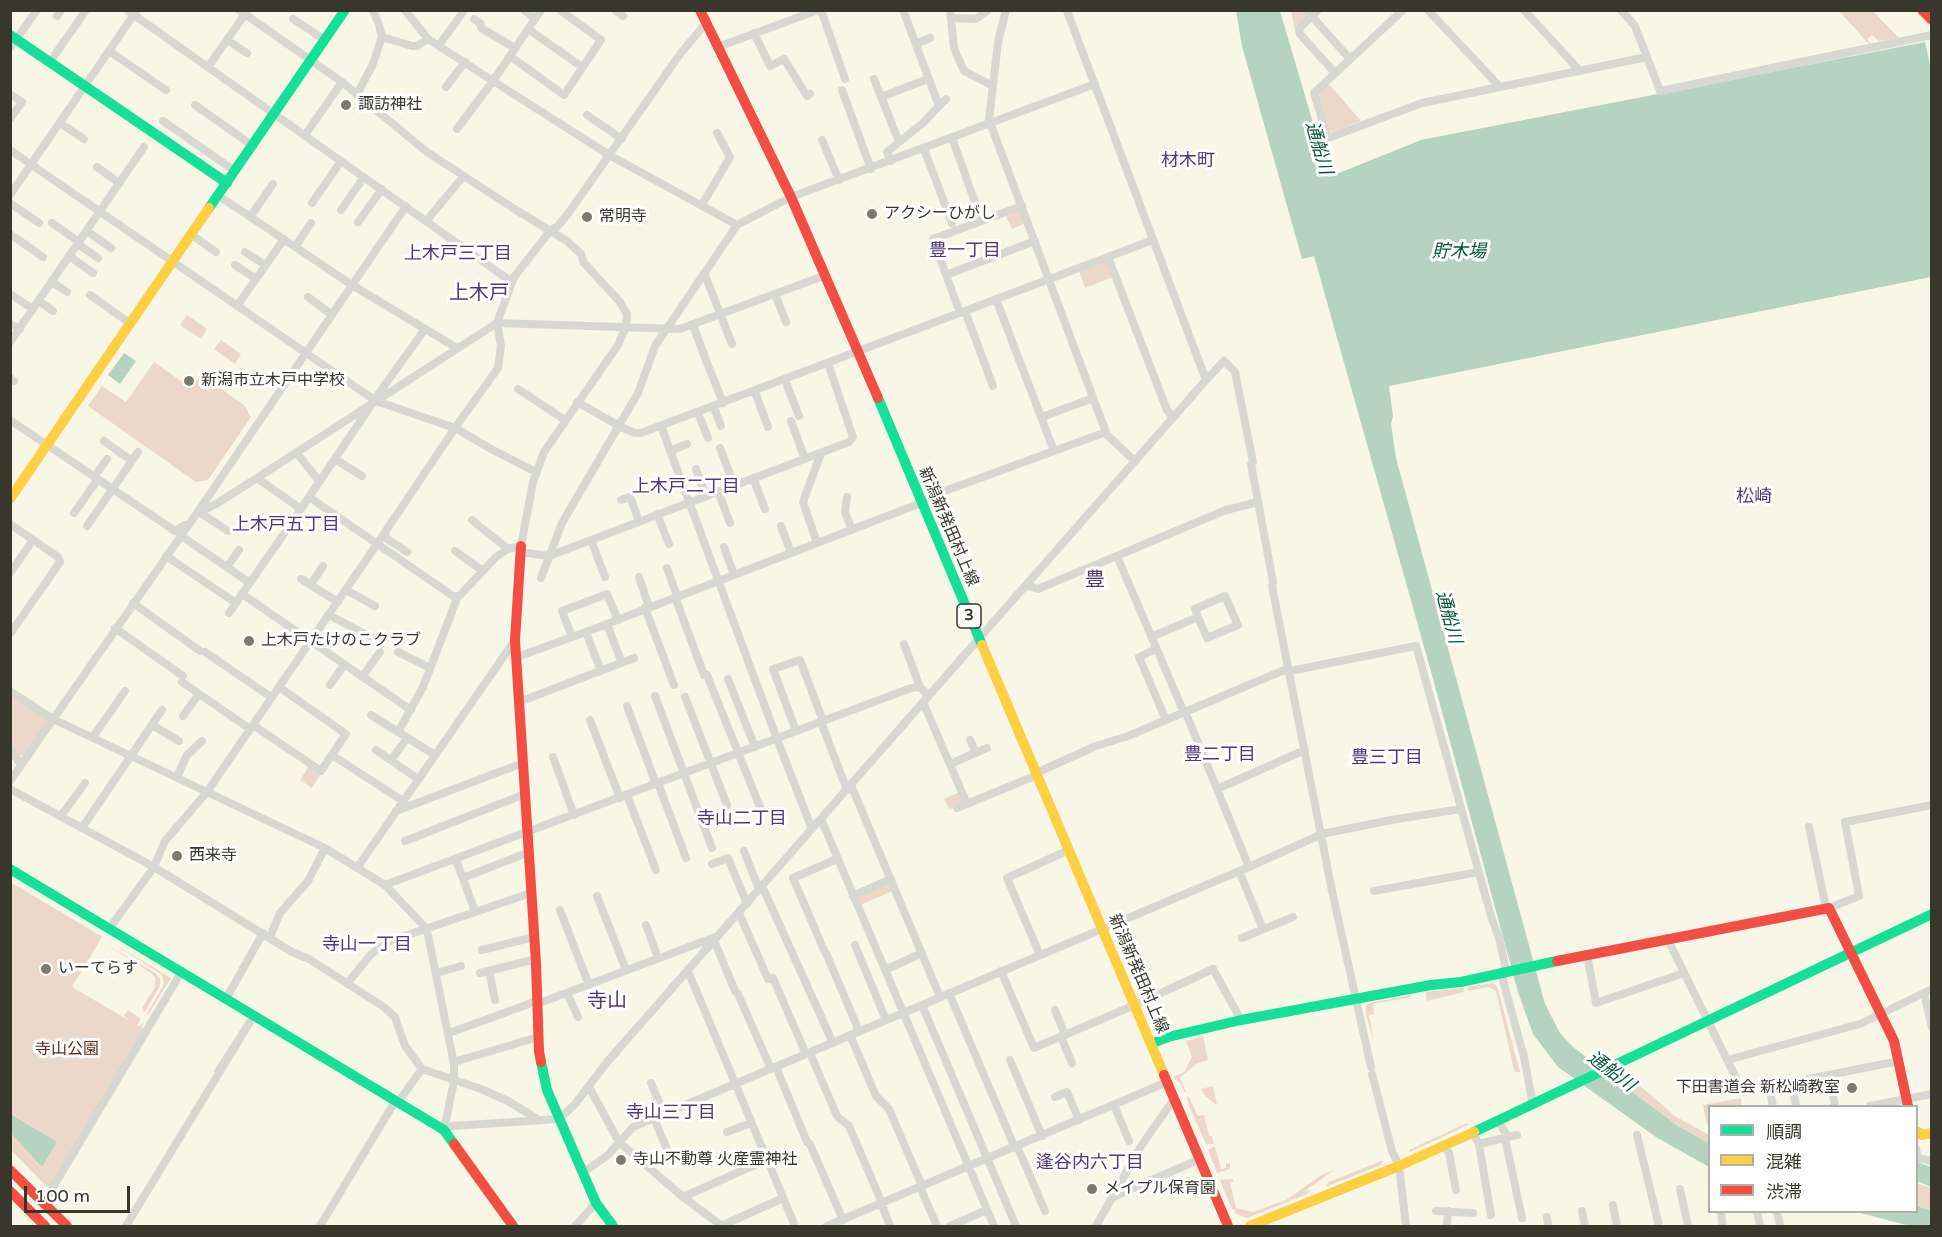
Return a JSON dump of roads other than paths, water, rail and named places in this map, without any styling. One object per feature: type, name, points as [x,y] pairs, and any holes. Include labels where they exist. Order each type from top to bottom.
[{"type":"main road","points":[[10,499],[345,10]]},
{"type":"main road","name":"新潟新発田村上線","points":[[700,10],[791,197],[826,275],[1228,1227]]},
{"type":"main road","points":[[1922,10],[1932,20]]},
{"type":"main road","points":[[12,41],[50,62],[227,183]]},
{"type":"main road","points":[[520,549],[515,640],[536,959],[538,1036],[544,1080],[596,1203],[613,1227]]},
{"type":"main road","points":[[10,869],[444,1130],[513,1227]]},
{"type":"main road","points":[[1151,1044],[1168,1037],[1241,1020],[1827,908],[1894,1041],[1907,1103]]},
{"type":"main road","points":[[1250,1227],[1445,1146],[1932,914]]},
{"type":"main road","points":[[1918,1132],[1922,1135],[1932,1133]]},
{"type":"main road","points":[[10,1170],[67,1227]]},
{"type":"main road","points":[[10,1191],[45,1227]]},
{"type":"street","points":[[12,41],[37,10]]},
{"type":"street","points":[[50,62],[86,10]]},
{"type":"street","points":[[357,94],[372,66],[382,37],[373,10]]},
{"type":"street","points":[[405,10],[428,39],[610,156],[737,225]]},
{"type":"street","points":[[524,10],[535,19]]},
{"type":"street","points":[[457,129],[541,10]]},
{"type":"street","points":[[510,56],[564,95],[601,40],[560,10]]},
{"type":"street","points":[[615,10],[623,16]]},
{"type":"street","points":[[718,47],[820,10],[846,79]]},
{"type":"street","points":[[903,10],[939,106]]},
{"type":"street","points":[[988,10],[976,19],[950,14],[954,48],[964,71],[993,86]]},
{"type":"street","points":[[1006,10],[998,42],[990,124],[1106,432],[1135,461]]},
{"type":"street","points":[[1069,10],[1067,11],[1206,380]]},
{"type":"street","points":[[1318,10],[1309,14],[1299,28],[1300,34],[1335,73]]},
{"type":"street","points":[[1403,10],[1314,93],[1328,138],[1422,103],[1647,57]]},
{"type":"street","points":[[1428,10],[1499,86]]},
{"type":"street","points":[[1524,10],[1579,70]]},
{"type":"street","points":[[1621,10],[1635,26],[1660,91],[1932,35]]},
{"type":"street","points":[[10,195],[109,51],[132,12],[512,282]]},
{"type":"street","points":[[208,67],[227,40],[241,12],[342,82],[427,152],[567,241],[581,254],[584,263],[620,302],[627,314],[626,326],[618,345],[544,452],[536,472],[520,549]]},
{"type":"street","points":[[439,45],[463,12]]},
{"type":"street","points":[[1309,14],[1350,59]]},
{"type":"street","points":[[293,19],[325,40]]},
{"type":"street","points":[[474,19],[481,24],[481,27],[515,48]]},
{"type":"street","points":[[109,929],[154,867],[165,841],[207,792],[498,368],[501,345],[497,323],[512,282],[550,231],[558,226],[570,211],[680,54],[706,22]]},
{"type":"street","points":[[528,29],[582,67]]},
{"type":"street","points":[[754,33],[771,66],[784,59],[807,96],[810,94]]},
{"type":"street","points":[[382,37],[412,46],[417,46],[428,39]]},
{"type":"street","points":[[916,44],[930,39]]},
{"type":"street","points":[[227,40],[247,53]]},
{"type":"street","points":[[109,51],[166,90]]},
{"type":"street","points":[[446,87],[465,62]]},
{"type":"street","points":[[874,79],[899,142]]},
{"type":"street","points":[[881,97],[928,79]]},
{"type":"street","points":[[305,135],[342,82]]},
{"type":"street","points":[[541,578],[562,523],[638,393],[655,346],[737,225],[791,197],[1095,84]]},
{"type":"street","points":[[842,90],[871,169]]},
{"type":"street","points":[[10,94],[22,102],[10,119]]},
{"type":"street","points":[[891,161],[887,152],[946,99]]},
{"type":"street","points":[[195,105],[253,146]]},
{"type":"street","points":[[587,115],[622,139]]},
{"type":"street","points":[[163,121],[236,171]]},
{"type":"street","points":[[60,123],[84,139]]},
{"type":"street","points":[[702,205],[730,157],[717,133]]},
{"type":"street","points":[[952,138],[980,216]]},
{"type":"street","points":[[822,140],[839,180]]},
{"type":"street","points":[[10,342],[144,147]]},
{"type":"street","points":[[924,148],[952,223]]},
{"type":"street","points":[[10,150],[374,401],[455,428],[536,472]]},
{"type":"street","points":[[312,203],[341,161]]},
{"type":"street","points":[[97,167],[119,183]]},
{"type":"street","points":[[341,210],[364,177]]},
{"type":"street","points":[[426,221],[463,177]]},
{"type":"street","points":[[250,217],[273,184]]},
{"type":"street","points":[[358,222],[382,189]]},
{"type":"street","points":[[219,196],[352,285],[457,348]]},
{"type":"street","points":[[10,203],[39,223]]},
{"type":"street","points":[[10,781],[180,535],[198,513],[406,206]]},
{"type":"street","points":[[993,386],[933,239],[1022,206]]},
{"type":"street","points":[[52,223],[98,258]]},
{"type":"street","points":[[295,247],[311,223]]},
{"type":"street","points":[[87,231],[111,248]]},
{"type":"street","points":[[10,234],[43,257]]},
{"type":"street","points":[[192,235],[216,252]]},
{"type":"street","points":[[237,306],[284,239]]},
{"type":"street","points":[[577,402],[634,434],[641,433],[1153,240]]},
{"type":"street","points":[[946,275],[1035,241]]},
{"type":"street","points":[[245,252],[266,265]]},
{"type":"street","points":[[69,256],[93,273]]},
{"type":"street","points":[[1108,257],[1167,410],[1173,418]]},
{"type":"street","points":[[235,265],[256,279]]},
{"type":"street","points":[[705,275],[732,344]]},
{"type":"street","points":[[198,513],[297,453],[497,323],[680,329],[826,275]]},
{"type":"street","points":[[52,282],[67,292]]},
{"type":"street","points":[[10,294],[33,309]]},
{"type":"street","points":[[775,294],[786,322]]},
{"type":"street","points":[[90,295],[131,324]]},
{"type":"street","points":[[308,297],[332,315]]},
{"type":"street","points":[[996,299],[1054,451]]},
{"type":"street","points":[[39,301],[54,311]]},
{"type":"street","points":[[10,324],[20,329]]},
{"type":"street","points":[[693,325],[723,403]]},
{"type":"street","points":[[229,613],[425,328]]},
{"type":"street","points":[[444,1130],[452,1126],[559,1119],[1224,360],[1234,372],[1253,462],[1251,464],[1272,586],[1355,1000],[1392,1151],[1399,1166],[1406,1227]]},
{"type":"street","points":[[398,732],[423,687],[458,596],[496,557],[508,549],[520,549],[549,556],[849,442],[853,437],[828,363]]},
{"type":"street","points":[[391,375],[399,387]]},
{"type":"street","points":[[785,380],[799,416]]},
{"type":"street","points":[[518,389],[565,420]]},
{"type":"street","points":[[754,392],[768,427]]},
{"type":"street","points":[[1042,417],[1093,398]]},
{"type":"street","points":[[714,407],[721,426]]},
{"type":"street","points":[[698,413],[708,438]]},
{"type":"street","points":[[10,420],[175,531],[189,523]]},
{"type":"street","points":[[791,421],[805,459]]},
{"type":"street","points":[[661,426],[812,829]]},
{"type":"street","points":[[517,657],[852,530],[921,503],[931,496],[1106,432]]},
{"type":"street","points":[[104,441],[132,461]]},
{"type":"street","points":[[670,451],[687,444]]},
{"type":"street","points":[[720,448],[734,485]]},
{"type":"street","points":[[87,526],[138,452]]},
{"type":"street","points":[[297,453],[319,481]]},
{"type":"street","points":[[817,543],[803,502],[821,453]]},
{"type":"street","points":[[74,513],[107,459]]},
{"type":"street","points":[[335,459],[362,476]]},
{"type":"street","points":[[696,469],[706,496]]},
{"type":"street","points":[[257,478],[301,509]]},
{"type":"street","points":[[753,478],[765,509]]},
{"type":"street","points":[[718,491],[730,523]]},
{"type":"street","points":[[309,497],[453,596],[458,596]]},
{"type":"street","points":[[621,500],[630,497],[639,521]]},
{"type":"street","points":[[847,497],[845,512],[852,530]]},
{"type":"street","points":[[1027,585],[1038,589],[1226,510],[1258,502]]},
{"type":"street","points":[[198,513],[228,531]]},
{"type":"street","points":[[657,514],[669,544]]},
{"type":"street","points":[[472,520],[508,549]]},
{"type":"street","points":[[10,524],[58,557],[60,562],[10,634]]},
{"type":"street","points":[[781,526],[791,553]]},
{"type":"street","points":[[385,533],[386,538],[407,552]]},
{"type":"street","points":[[180,535],[250,583]]},
{"type":"street","points":[[10,573],[33,540]]},
{"type":"street","points":[[591,540],[605,577]]},
{"type":"street","points":[[724,547],[734,575]]},
{"type":"street","points":[[227,567],[239,550]]},
{"type":"street","points":[[455,551],[483,571]]},
{"type":"street","points":[[166,556],[236,603]]},
{"type":"street","points":[[1117,556],[1185,711],[1249,867]]},
{"type":"street","points":[[310,584],[323,566]]},
{"type":"street","points":[[667,568],[706,675],[762,812]]},
{"type":"street","points":[[639,577],[647,608],[674,686]]},
{"type":"street","points":[[301,579],[338,602]]},
{"type":"street","points":[[346,590],[375,606]]},
{"type":"street","points":[[242,594],[411,710]]},
{"type":"street","points":[[572,637],[562,611],[607,594],[618,620]]},
{"type":"street","points":[[1225,596],[1238,625],[1207,638],[1198,617],[1195,609],[1225,596]]},
{"type":"street","points":[[133,603],[272,697]]},
{"type":"street","points":[[329,615],[370,637]]},
{"type":"street","points":[[1151,637],[1198,617]]},
{"type":"street","points":[[607,624],[622,663]]},
{"type":"street","points":[[116,628],[199,694],[321,771],[346,734],[279,687]]},
{"type":"street","points":[[586,632],[601,671]]},
{"type":"street","points":[[357,868],[515,640]]},
{"type":"street","points":[[904,644],[967,804]]},
{"type":"street","points":[[957,808],[1096,746],[1128,736],[1289,670],[1416,646],[1500,941],[1533,1105]]},
{"type":"street","points":[[1156,649],[1139,657],[1166,720]]},
{"type":"street","points":[[362,677],[380,652]]},
{"type":"street","points":[[398,652],[430,668]]},
{"type":"street","points":[[519,702],[634,658]]},
{"type":"street","points":[[796,731],[773,669],[800,660],[849,787],[891,879],[940,997]]},
{"type":"street","points":[[330,685],[344,665]]},
{"type":"street","points":[[728,679],[754,747]]},
{"type":"street","points":[[385,885],[911,688],[920,687]]},
{"type":"street","points":[[10,691],[53,719],[325,848],[385,885],[426,928],[454,1062],[454,1081],[444,1130]]},
{"type":"street","points":[[93,737],[125,691]]},
{"type":"street","points":[[183,716],[199,694]]},
{"type":"street","points":[[655,696],[712,848]]},
{"type":"street","points":[[685,697],[727,805]]},
{"type":"street","points":[[627,706],[686,858]]},
{"type":"street","points":[[82,828],[162,710]]},
{"type":"street","points":[[371,715],[435,755]]},
{"type":"street","points":[[590,720],[656,870]]},
{"type":"street","points":[[152,725],[179,741]]},
{"type":"street","points":[[970,740],[976,753]]},
{"type":"street","points":[[177,777],[187,755],[202,741]]},
{"type":"street","points":[[391,760],[405,741]]},
{"type":"street","points":[[10,748],[21,765]]},
{"type":"street","points":[[950,764],[987,748]]},
{"type":"street","points":[[376,750],[418,779]]},
{"type":"street","points":[[1217,789],[1305,750]]},
{"type":"street","points":[[332,755],[403,801]]},
{"type":"street","points":[[553,757],[574,815]]},
{"type":"street","points":[[396,811],[523,763]]},
{"type":"street","points":[[61,816],[85,783]]},
{"type":"street","points":[[10,789],[154,867],[292,952],[309,959],[384,1007],[395,1017],[405,1046],[422,1069],[508,1101],[540,1121]]},
{"type":"street","points":[[405,841],[525,794]]},
{"type":"street","points":[[1809,827],[1827,908],[1859,896],[1845,822],[1932,805]]},
{"type":"street","points":[[582,1173],[607,1156],[633,1127],[1249,867],[1322,834],[1461,808]]},
{"type":"street","points":[[821,819],[994,1227]]},
{"type":"street","points":[[226,999],[280,913],[308,881],[325,848]]},
{"type":"street","points":[[1040,955],[1007,878],[1069,850]]},
{"type":"street","points":[[744,851],[833,1043]]},
{"type":"street","points":[[463,878],[529,852]]},
{"type":"street","points":[[712,864],[728,858],[747,904]]},
{"type":"street","points":[[837,859],[794,878],[859,1031]]},
{"type":"street","points":[[456,860],[476,911]]},
{"type":"street","points":[[1239,871],[1263,929]]},
{"type":"street","points":[[1374,891],[1479,872]]},
{"type":"street","points":[[853,896],[891,879]]},
{"type":"street","points":[[347,984],[371,954],[401,936],[531,893]]},
{"type":"street","points":[[597,896],[626,970]]},
{"type":"street","points":[[560,910],[589,985]]},
{"type":"street","points":[[739,913],[837,1116],[849,1126],[890,1227]]},
{"type":"street","points":[[1242,938],[1293,917]]},
{"type":"street","points":[[646,925],[658,958]]},
{"type":"street","points":[[449,1033],[567,993],[719,936]]},
{"type":"street","points":[[482,950],[534,937]]},
{"type":"street","points":[[1667,938],[1743,1092],[1899,1061]]},
{"type":"street","points":[[713,942],[809,1143],[843,1222]]},
{"type":"street","points":[[855,945],[886,1020]]},
{"type":"street","points":[[885,970],[922,953]]},
{"type":"street","points":[[1587,954],[1596,1004],[1684,973]]},
{"type":"street","points":[[480,974],[536,959]]},
{"type":"street","points":[[436,973],[461,966]]},
{"type":"street","points":[[1001,971],[1034,1048],[1213,969],[1241,1020]]},
{"type":"street","points":[[489,971],[495,1000]]},
{"type":"street","points":[[688,971],[795,1227]]},
{"type":"street","points":[[49,1194],[182,972]]},
{"type":"street","points":[[1727,1060],[1860,1024],[1928,991],[1932,1027]]},
{"type":"street","points":[[567,993],[578,1017]]},
{"type":"street","points":[[949,993],[1045,1211]]},
{"type":"street","points":[[922,1005],[1016,1227]]},
{"type":"street","points":[[1055,1010],[1072,1064]]},
{"type":"street","points":[[126,1227],[250,1022],[219,1072]]},
{"type":"street","points":[[850,1035],[876,1096],[889,1109],[937,1227]]},
{"type":"street","points":[[454,1062],[538,1036]]},
{"type":"street","points":[[1010,1060],[1042,1136]]},
{"type":"street","points":[[320,1227],[397,1101],[422,1069]]},
{"type":"street","points":[[1829,1075],[1835,1105]]},
{"type":"street","points":[[827,1227],[1167,1082]]},
{"type":"street","points":[[651,1083],[664,1114]]},
{"type":"street","points":[[1791,1083],[1796,1105]]},
{"type":"street","points":[[589,1087],[619,1142],[683,1197],[722,1226],[783,1198]]},
{"type":"street","points":[[1769,1087],[1773,1105]]},
{"type":"street","points":[[1055,1097],[1067,1092],[1079,1120]]},
{"type":"street","points":[[1888,1105],[1907,1103],[1932,1094]]},
{"type":"street","points":[[1096,1227],[1142,1146],[1174,1099]]},
{"type":"street","points":[[1114,1105],[1129,1142]]},
{"type":"street","points":[[654,1118],[666,1147]]},
{"type":"street","points":[[1498,1121],[1507,1138],[1522,1218]]},
{"type":"street","points":[[727,1132],[751,1123]]},
{"type":"street","points":[[1473,1133],[1479,1144],[1491,1215]]},
{"type":"street","points":[[1479,1144],[1518,1135]]},
{"type":"street","points":[[1637,1135],[1659,1227]]},
{"type":"street","points":[[1445,1146],[1449,1153],[1456,1190]]},
{"type":"street","points":[[683,1197],[766,1160]]},
{"type":"street","points":[[1112,1197],[1200,1160]]},
{"type":"street","points":[[1680,1189],[1688,1227]]},
{"type":"street","points":[[576,1227],[596,1203]]},
{"type":"street","points":[[1613,1205],[1617,1227]]},
{"type":"street","points":[[950,1227],[987,1210]]},
{"type":"street","points":[[1436,1210],[1473,1213]]},
{"type":"street","points":[[1582,1211],[1585,1227]]},
{"type":"street","points":[[1448,1212],[1448,1227]]},
{"type":"street","points":[[1777,1213],[1780,1225]]},
{"type":"street","points":[[1547,1217],[1548,1227]]},
{"type":"water","name":"貯木場","points":[[1236,11],[1280,11],[1329,177],[1421,140],[1925,42],[1932,74],[1931,277],[1389,386],[1396,458],[1545,1004],[1560,1033],[1573,1047],[1678,1126],[1708,1142],[1708,1166],[1656,1137],[1558,1067],[1533,1034],[1518,992],[1314,256],[1302,259],[1242,46]]},
{"type":"water","points":[[124,353],[136,361],[120,384],[108,375]]},
{"type":"water","points":[[12,1115],[57,1142],[42,1167],[11,1133]]},
{"type":"water","points":[[1918,1162],[1931,1167],[1931,1187],[1918,1181]]},
{"type":"water","points":[[1918,1206],[1931,1211],[1931,1226],[1910,1226],[1861,1213],[1918,1213]]},
{"type":"place","name":"諏訪神社","points":[[346,105]]},
{"type":"place","name":"アクシーひがし","points":[[872,214]]},
{"type":"place","name":"常明寺","points":[[587,217]]},
{"type":"place","name":"新潟市立木戸中学校","points":[[189,381]]},
{"type":"place","name":"上木戸たけのこクラブ","points":[[249,641]]},
{"type":"place","name":"西来寺","points":[[177,856]]},
{"type":"place","name":"いーてらす","points":[[46,969]]},
{"type":"place","name":"下田書道会 新松崎教室","points":[[1852,1088]]},
{"type":"place","name":"寺山不動尊 火産霊神社","points":[[621,1160]]},
{"type":"place","name":"メイプル保育園","points":[[1092,1189]]},
{"type":"district","name":"材木町","points":[[1188,161]]},
{"type":"district","name":"豊一丁目","points":[[965,251]]},
{"type":"district","name":"上木戸三丁目","points":[[458,254]]},
{"type":"district","name":"上木戸","points":[[479,294]]},
{"type":"district","name":"上木戸二丁目","points":[[686,487]]},
{"type":"district","name":"松崎","points":[[1754,497]]},
{"type":"district","name":"上木戸五丁目","points":[[286,525]]},
{"type":"district","name":"豊","points":[[1095,581]]},
{"type":"district","name":"豊二丁目","points":[[1220,755]]},
{"type":"district","name":"豊三丁目","points":[[1387,758]]},
{"type":"district","name":"寺山二丁目","points":[[742,819]]},
{"type":"district","name":"寺山一丁目","points":[[367,945]]},
{"type":"district","name":"寺山","points":[[607,1002]]},
{"type":"district","name":"寺山三丁目","points":[[671,1113]]},
{"type":"district","name":"逢谷内六丁目","points":[[1090,1163]]},
{"type":"water label","name":"通船川","points":[[1318,148]]},
{"type":"water label","name":"通船川","points":[[1448,617]]},
{"type":"water label","name":"通船川","points":[[1611,1072]]},
{"type":"park label","name":"寺山公園","points":[[67,1050]]}]
